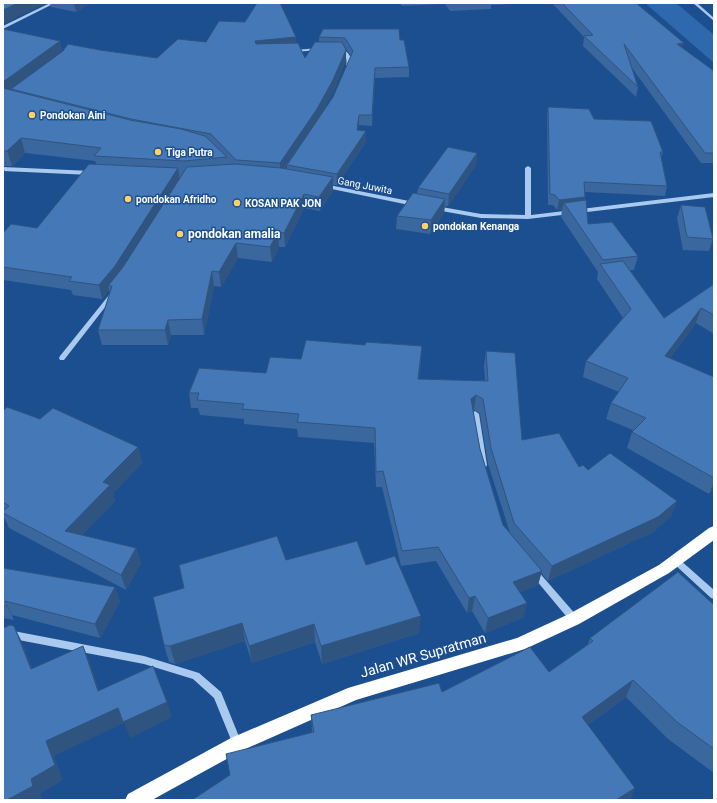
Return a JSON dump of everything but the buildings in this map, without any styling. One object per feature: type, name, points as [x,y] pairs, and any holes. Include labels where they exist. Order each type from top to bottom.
[{"type":"highway","name":"Jalan WR Supratman","points":[[134,800],[238,744],[354,693],[520,644],[574,619],[669,568],[714,532]]},
{"type":"street","points":[[3,28],[53,3]]},
{"type":"street","points":[[695,3],[714,20]]},
{"type":"street","points":[[290,51],[322,48]]},
{"type":"street","points":[[329,49],[344,50],[348,54],[350,60],[347,71]]},
{"type":"street","points":[[528,168],[528,217]]},
{"type":"street","points":[[3,169],[96,174]]},
{"type":"street","name":"Gang Juwita","points":[[319,185],[423,205]]},
{"type":"street","points":[[430,206],[481,216],[528,217],[714,195]]},
{"type":"street","points":[[62,358],[115,291]]},
{"type":"street","points":[[475,414],[485,471]]},
{"type":"street","points":[[531,568],[574,619]]},
{"type":"street","points":[[669,568],[714,595]]},
{"type":"street","points":[[3,633],[144,660],[196,676],[218,695],[238,744]]},
{"type":"shaded area","points":[[645,3],[676,3],[714,35],[714,63]]},
{"type":"place","name":"Pondokan Aini","points":[[32,115]]},
{"type":"place","name":"Tiga Putra","points":[[158,152]]},
{"type":"place","name":"pondokan Afridho","points":[[128,199]]},
{"type":"place","name":"KOSAN PAK JON","points":[[237,203]]},
{"type":"place","name":"pondokan Kenanga","points":[[425,226]]},
{"type":"place","name":"pondokan amalia","points":[[180,234]]}]
